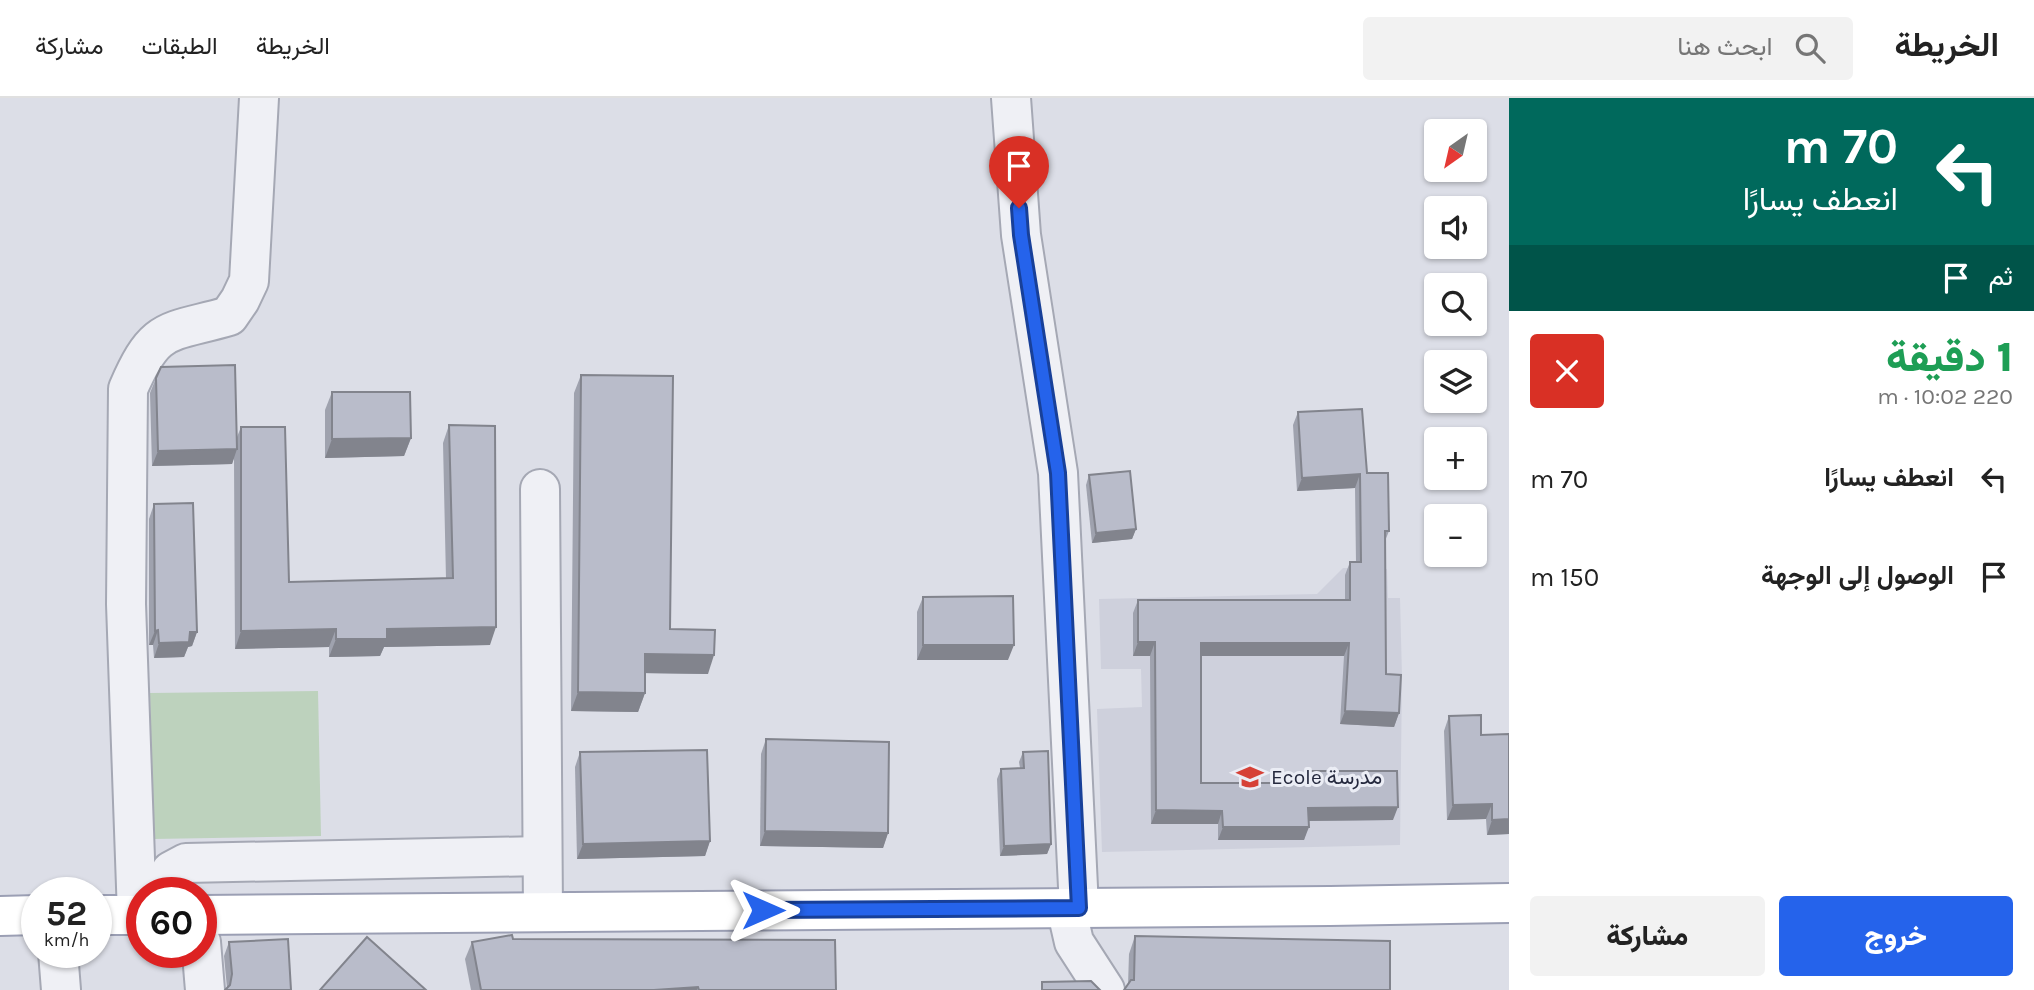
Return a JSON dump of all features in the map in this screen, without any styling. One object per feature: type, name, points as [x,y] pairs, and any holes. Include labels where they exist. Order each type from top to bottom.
[{"type":"main road","points":[[217,915],[1509,903]]},
{"type":"main road","points":[[0,916],[21,915]]},
{"type":"street","points":[[146,877],[126,604],[128,389],[140,361],[157,339],[178,327],[229,316],[249,281],[259,98]]},
{"type":"street","points":[[1011,98],[1021,235],[1058,473],[1073,942],[1105,990]]},
{"type":"street","points":[[540,489],[542,912]]},
{"type":"street","points":[[168,877],[172,871],[186,863],[541,856]]},
{"type":"street","points":[[59,968],[61,990]]},
{"type":"street","points":[[203,968],[205,990]]},
{"type":"shaded area","name":"Ecole مدرسة","points":[[1343,568],[1387,569],[1388,598],[1400,598],[1400,845],[1102,852],[1097,709],[1142,707],[1141,669],[1101,669],[1099,599],[1317,594]]},
{"type":"green space","points":[[318,691],[321,836],[153,839],[150,693]]},
{"type":"building","points":[[235,365],[237,449],[158,451],[156,378],[161,367]]},
{"type":"building","points":[[581,375],[673,376],[670,629],[715,630],[714,655],[645,654],[645,693],[578,692]]},
{"type":"building","points":[[332,392],[410,392],[411,438],[332,439]]},
{"type":"building","points":[[1362,409],[1367,473],[1388,473],[1389,531],[1385,531],[1386,674],[1401,675],[1399,713],[1345,711],[1349,643],[1201,643],[1201,783],[1306,783],[1306,771],[1397,771],[1398,807],[1308,808],[1309,827],[1223,827],[1222,811],[1156,810],[1155,642],[1138,642],[1138,600],[1350,600],[1350,562],[1361,562],[1360,474],[1302,478],[1298,412]]},
{"type":"building","points":[[449,425],[495,426],[496,627],[387,629],[387,639],[336,639],[336,629],[241,631],[241,427],[285,427],[289,582],[453,578]]},
{"type":"building","points":[[1130,471],[1136,529],[1096,533],[1089,475]]},
{"type":"building","points":[[193,503],[197,632],[190,632],[189,642],[159,643],[158,630],[155,631],[154,504]]},
{"type":"building","points":[[1013,596],[1014,645],[923,645],[923,597]]},
{"type":"building","points":[[1481,715],[1481,735],[1509,734],[1509,819],[1492,820],[1492,804],[1453,805],[1449,716]]},
{"type":"building","points":[[766,739],[889,742],[888,833],[765,831]]},
{"type":"building","points":[[707,750],[710,841],[583,844],[580,752]]},
{"type":"building","points":[[1048,751],[1051,844],[1004,846],[1001,769],[1024,768],[1023,752]]},
{"type":"building","points":[[512,935],[513,939],[835,940],[836,990],[699,990],[698,987],[654,990],[481,990],[472,942]]},
{"type":"building","points":[[1135,936],[1390,941],[1390,990],[1124,990],[1131,980],[1134,980]]},
{"type":"building","points":[[367,937],[426,990],[320,990]]},
{"type":"building","points":[[288,939],[291,990],[225,990],[230,985],[232,974],[229,942]]},
{"type":"building","points":[[1091,981],[1100,990],[1042,990],[1042,982]]},
{"type":"place","name":"Ecole مدرسة","points":[[1250,777]]},
{"type":"route","points":[[763,910],[1079,908],[1058,473],[1019,208]]}]
